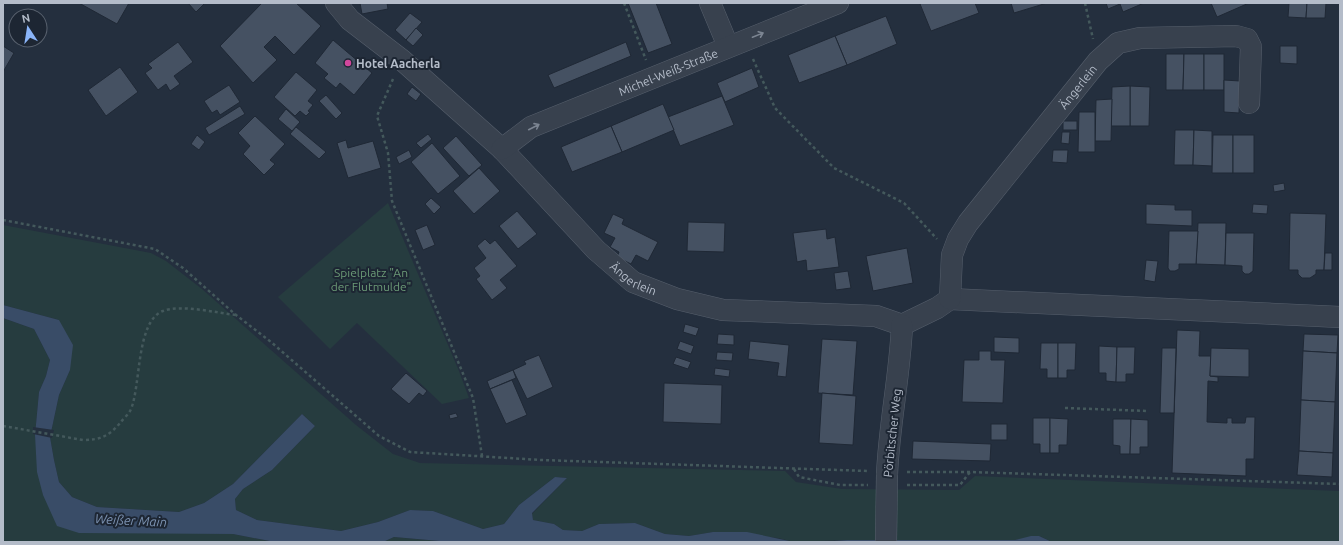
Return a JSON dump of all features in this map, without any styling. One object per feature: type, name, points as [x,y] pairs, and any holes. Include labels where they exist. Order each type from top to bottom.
[{"type":"street","name":"Ängerlein","points":[[336,3],[350,20],[397,56],[502,149],[596,250],[633,282],[677,299],[723,310],[876,316],[902,325]]},
{"type":"street","points":[[710,3],[736,43]]},
{"type":"street","name":"Michel-Weiß-Straße","points":[[502,149],[531,127],[838,3]]},
{"type":"street","name":"Ängerlein","points":[[950,299],[952,255],[968,222],[1098,61],[1118,43],[1140,38],[1236,36],[1247,39],[1250,47],[1250,103]]},
{"type":"street","points":[[902,325],[936,308],[950,299],[1340,317]]},
{"type":"street","name":"Pörbitscher Weg","points":[[886,542],[882,477],[901,357],[902,325]]},
{"type":"path","points":[[624,3],[653,77]]},
{"type":"path","points":[[1085,3],[1098,61]]},
{"type":"path","points":[[736,43],[775,108],[834,168],[904,203],[952,255]]},
{"type":"path","points":[[397,56],[377,116],[388,153],[392,201],[473,398],[482,456]]},
{"type":"path","points":[[3,220],[155,248],[184,268],[236,315],[271,342],[379,436],[410,452],[794,469],[882,477]]},
{"type":"path","points":[[3,426],[84,440],[97,440],[106,436],[115,429],[131,410],[145,336],[152,320],[163,311],[178,309],[236,315]]},
{"type":"path","points":[[1065,408],[1148,411]]},
{"type":"path","points":[[794,469],[799,477],[840,485],[882,477],[970,472],[1340,484]]},
{"type":"path","points":[[907,485],[960,485],[970,472]]},
{"type":"green space","name":"Spielplatz \"An der Flutmulde\"","points":[[388,203],[469,398],[442,404],[357,323],[330,349],[278,297]]},
{"type":"green space","points":[[3,225],[151,253],[166,261],[202,289],[356,425],[393,454],[420,463],[785,471],[796,482],[842,489],[959,490],[975,476],[1339,491],[1340,542],[1052,542],[1039,536],[1015,540],[847,540],[794,542],[778,538],[713,532],[689,536],[665,534],[635,523],[599,524],[582,531],[563,530],[554,524],[533,520],[532,514],[567,478],[555,477],[519,505],[504,524],[483,529],[433,511],[410,510],[378,522],[341,531],[257,520],[236,510],[235,499],[243,489],[272,470],[315,426],[302,414],[233,484],[204,503],[179,512],[97,507],[72,497],[59,482],[50,437],[59,395],[70,370],[59,320],[3,305]]},
{"type":"green space","points":[[3,318],[34,329],[50,360],[46,376],[39,392],[35,435],[43,495],[159,532],[233,534],[275,542],[3,542]]},
{"type":"green space","points":[[394,537],[451,542],[383,542]]},
{"type":"water","name":"Weißer Main","points":[[3,305],[59,320],[73,345],[70,370],[59,395],[50,437],[59,482],[72,497],[97,507],[179,512],[204,503],[233,484],[302,414],[315,426],[272,470],[243,489],[235,499],[236,510],[257,520],[341,531],[378,522],[410,510],[433,511],[483,529],[504,524],[519,505],[555,477],[567,478],[532,513],[533,520],[554,524],[563,530],[582,531],[599,524],[635,523],[665,534],[689,536],[713,532],[747,532],[794,542],[451,542],[394,537],[383,542],[275,542],[233,534],[79,533],[57,526],[43,495],[37,472],[35,435],[39,392],[46,376],[50,360],[34,329],[3,318]]},
{"type":"water","points":[[1031,536],[1039,536],[1052,542],[822,542],[847,540],[1015,540]]},
{"type":"pier","points":[[33,427],[54,430],[52,438],[33,434]]},
{"type":"building","points":[[79,3],[129,3],[117,24]]},
{"type":"building","points":[[188,3],[205,3],[196,12]]},
{"type":"building","points":[[262,3],[296,3],[321,26],[294,55],[275,36],[264,47],[277,60],[253,83],[220,46]]},
{"type":"building","points":[[360,3],[387,3],[388,9],[362,14]]},
{"type":"building","points":[[628,3],[656,3],[672,44],[648,53]]},
{"type":"building","points":[[975,3],[979,13],[931,31],[920,4]]},
{"type":"building","points":[[1011,3],[1047,3],[1014,13]]},
{"type":"building","points":[[1106,3],[1144,3],[1123,12],[1120,4],[1108,9]]},
{"type":"building","points":[[1211,3],[1249,3],[1217,17]]},
{"type":"building","points":[[1289,3],[1307,3],[1306,18],[1288,17]]},
{"type":"building","points":[[1307,3],[1326,3],[1325,18],[1306,18]]},
{"type":"building","points":[[410,13],[422,22],[406,40],[395,30]]},
{"type":"building","points":[[886,16],[897,44],[847,65],[835,36]]},
{"type":"building","points":[[416,28],[423,35],[413,46],[406,40]]},
{"type":"building","points":[[835,36],[847,65],[799,83],[788,55]]},
{"type":"building","points":[[333,40],[372,73],[354,95],[340,83],[336,88],[324,78],[328,74],[315,63]]},
{"type":"building","points":[[178,42],[193,62],[174,76],[180,84],[170,91],[166,84],[158,90],[145,73],[152,68],[148,64]]},
{"type":"building","points":[[626,42],[631,56],[554,88],[548,75]]},
{"type":"building","points":[[3,46],[14,53],[3,72]]},
{"type":"building","points":[[1280,46],[1297,46],[1297,64],[1280,63]]},
{"type":"building","points":[[1166,54],[1184,54],[1183,90],[1166,90]]},
{"type":"building","points":[[1184,54],[1204,54],[1204,90],[1183,90]]},
{"type":"building","points":[[1204,54],[1224,54],[1224,90],[1204,90]]},
{"type":"building","points":[[120,67],[138,92],[106,116],[88,90]]},
{"type":"building","points":[[752,68],[759,87],[725,102],[717,83]]},
{"type":"building","points":[[296,72],[317,90],[308,101],[313,105],[308,111],[310,112],[306,116],[300,111],[295,116],[274,97]]},
{"type":"building","points":[[1224,80],[1240,81],[1239,113],[1224,112]]},
{"type":"building","points":[[229,85],[240,102],[220,115],[217,110],[212,113],[204,101]]},
{"type":"building","points":[[1130,86],[1150,87],[1149,126],[1130,126]]},
{"type":"building","points":[[1130,86],[1130,126],[1111,126],[1112,87]]},
{"type":"building","points":[[412,87],[421,94],[416,101],[407,94]]},
{"type":"building","points":[[326,95],[342,113],[336,119],[319,101]]},
{"type":"building","points":[[722,96],[734,125],[680,146],[668,117]]},
{"type":"building","points":[[1112,99],[1111,141],[1095,141],[1096,100]]},
{"type":"building","points":[[663,104],[674,130],[622,152],[611,126]]},
{"type":"building","points":[[240,106],[245,114],[209,135],[205,128]]},
{"type":"building","points":[[286,109],[300,122],[292,131],[278,119]]},
{"type":"building","points":[[1079,112],[1095,112],[1095,152],[1078,152]]},
{"type":"building","points":[[255,116],[285,144],[270,160],[275,164],[264,175],[243,154],[250,146],[238,133]]},
{"type":"building","points":[[1063,121],[1077,121],[1077,130],[1063,130]]},
{"type":"building","points":[[611,126],[622,152],[572,172],[561,147]]},
{"type":"building","points":[[296,127],[326,152],[319,159],[290,134]]},
{"type":"building","points":[[1175,130],[1194,130],[1193,165],[1174,165]]},
{"type":"building","points":[[1194,130],[1212,131],[1212,166],[1193,165]]},
{"type":"building","points":[[1062,132],[1070,132],[1069,144],[1061,143]]},
{"type":"building","points":[[428,134],[432,139],[421,148],[416,143]]},
{"type":"building","points":[[197,135],[205,142],[199,150],[191,144]]},
{"type":"building","points":[[1213,135],[1233,135],[1233,173],[1212,173]]},
{"type":"building","points":[[1233,135],[1254,135],[1254,173],[1233,173]]},
{"type":"building","points":[[456,136],[482,165],[469,176],[443,148]]},
{"type":"building","points":[[346,140],[348,148],[373,141],[381,168],[348,178],[337,143]]},
{"type":"building","points":[[432,143],[460,176],[438,194],[411,162]]},
{"type":"building","points":[[409,150],[412,157],[399,164],[396,157]]},
{"type":"building","points":[[1053,150],[1068,150],[1067,163],[1052,162]]},
{"type":"building","points":[[479,168],[500,191],[474,214],[453,191]]},
{"type":"building","points":[[1284,183],[1285,190],[1274,192],[1273,185]]},
{"type":"building","points":[[431,198],[441,207],[434,214],[425,204]]},
{"type":"building","points":[[1146,204],[1175,205],[1175,210],[1192,210],[1192,226],[1146,224]]},
{"type":"building","points":[[1253,204],[1268,205],[1267,214],[1252,213]]},
{"type":"building","points":[[517,211],[537,234],[518,249],[499,226]]},
{"type":"building","points":[[1290,213],[1326,214],[1324,270],[1316,270],[1316,274],[1310,278],[1302,278],[1298,274],[1298,270],[1289,270]]},
{"type":"building","points":[[613,214],[624,219],[622,224],[658,242],[648,261],[636,255],[631,264],[617,257],[619,252],[610,247],[615,238],[604,233]]},
{"type":"building","points":[[688,222],[725,223],[724,252],[687,251]]},
{"type":"building","points":[[1198,223],[1226,223],[1225,265],[1196,264]]},
{"type":"building","points":[[427,225],[435,245],[423,250],[415,230]]},
{"type":"building","points":[[826,229],[827,239],[835,237],[839,267],[807,271],[806,260],[797,262],[793,233]]},
{"type":"building","points":[[1169,231],[1198,231],[1196,264],[1179,264],[1179,269],[1170,271],[1168,268]]},
{"type":"building","points":[[1226,233],[1254,233],[1253,271],[1249,274],[1245,274],[1242,271],[1242,266],[1225,265]]},
{"type":"building","points":[[485,239],[490,244],[495,240],[517,266],[500,280],[507,288],[492,300],[476,279],[480,276],[474,268],[486,258],[477,246]]},
{"type":"building","points":[[907,248],[913,283],[873,291],[866,256]]},
{"type":"building","points":[[1325,253],[1332,253],[1332,270],[1324,270]]},
{"type":"building","points":[[1146,260],[1158,261],[1155,282],[1144,280]]},
{"type":"building","points":[[848,271],[851,288],[836,290],[834,273]]},
{"type":"building","points":[[685,324],[699,328],[696,336],[683,332]]},
{"type":"building","points":[[1177,330],[1200,331],[1199,356],[1211,356],[1210,376],[1218,377],[1218,382],[1208,381],[1207,422],[1227,423],[1227,418],[1232,418],[1232,423],[1245,423],[1246,417],[1255,417],[1254,459],[1246,459],[1246,476],[1172,473]]},
{"type":"building","points":[[718,334],[734,335],[734,345],[717,344]]},
{"type":"building","points":[[1304,334],[1338,335],[1337,353],[1303,351]]},
{"type":"building","points":[[994,337],[1019,338],[1019,353],[994,352]]},
{"type":"building","points":[[822,339],[857,341],[853,395],[818,393]]},
{"type":"building","points":[[680,341],[694,346],[691,354],[677,349]]},
{"type":"building","points":[[750,341],[789,345],[786,377],[777,376],[779,363],[748,359]]},
{"type":"building","points":[[1041,343],[1058,343],[1058,378],[1047,378],[1047,369],[1040,369]]},
{"type":"building","points":[[1058,343],[1076,343],[1075,370],[1067,370],[1067,378],[1058,378]]},
{"type":"building","points":[[1099,346],[1117,347],[1116,382],[1106,381],[1106,373],[1099,373]]},
{"type":"building","points":[[1117,347],[1135,347],[1134,374],[1126,374],[1126,382],[1116,382]]},
{"type":"building","points":[[1162,348],[1176,348],[1174,413],[1160,413]]},
{"type":"building","points":[[1211,348],[1249,349],[1249,377],[1210,376]]},
{"type":"building","points":[[979,351],[991,351],[991,360],[1005,360],[1003,403],[962,402],[964,360],[979,360]]},
{"type":"building","points":[[1303,351],[1337,353],[1335,402],[1301,400]]},
{"type":"building","points":[[717,352],[733,353],[732,361],[716,360]]},
{"type":"building","points":[[539,355],[553,387],[527,399],[513,370],[526,364],[524,361]]},
{"type":"building","points":[[676,357],[691,362],[688,369],[673,364]]},
{"type":"building","points":[[715,368],[730,370],[729,377],[714,375]]},
{"type":"building","points":[[513,370],[516,378],[490,389],[487,381]]},
{"type":"building","points":[[406,373],[427,391],[423,396],[419,393],[409,404],[391,389]]},
{"type":"building","points":[[512,380],[527,415],[506,424],[490,389]]},
{"type":"building","points":[[664,383],[722,385],[721,424],[663,422]]},
{"type":"building","points":[[822,393],[856,396],[853,445],[819,443]]},
{"type":"building","points":[[1301,400],[1335,402],[1333,453],[1299,451]]},
{"type":"building","points":[[456,413],[458,417],[450,419],[449,415]]},
{"type":"building","points":[[1033,418],[1050,418],[1050,453],[1040,453],[1040,444],[1033,444]]},
{"type":"building","points":[[1050,418],[1068,419],[1067,445],[1059,445],[1059,453],[1050,453]]},
{"type":"building","points":[[1113,419],[1131,419],[1130,454],[1120,454],[1120,446],[1113,445]]},
{"type":"building","points":[[1131,419],[1148,420],[1148,447],[1140,447],[1140,454],[1130,454]]},
{"type":"building","points":[[991,424],[1007,424],[1007,440],[991,440]]},
{"type":"building","points":[[913,441],[991,444],[990,461],[912,459]]},
{"type":"building","points":[[1299,451],[1333,453],[1332,477],[1297,475]]},
{"type":"place","name":"Hotel Aacherla","points":[[348,63]]}]
